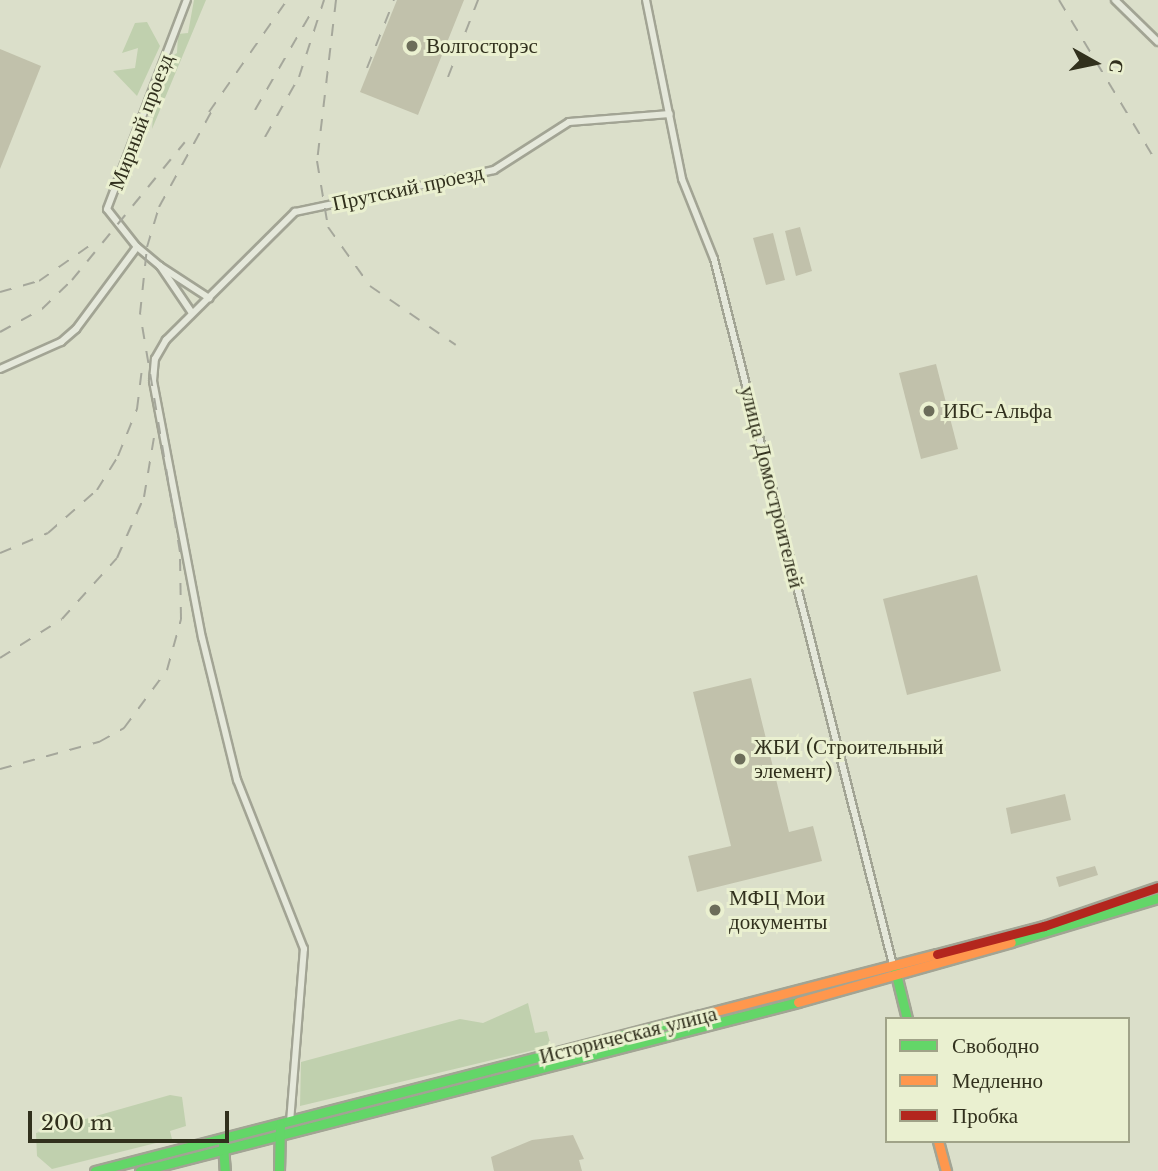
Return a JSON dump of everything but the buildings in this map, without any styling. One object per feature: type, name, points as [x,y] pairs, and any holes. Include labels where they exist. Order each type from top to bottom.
[{"type":"main road","name":"Историческая улица","points":[[95,1171],[1069,919],[1158,887]]},
{"type":"main road","name":"Историческая улица","points":[[140,1171],[896,976],[1158,898]]},
{"type":"main road","name":"улица Домостроителей","points":[[893,965],[906,1017]]},
{"type":"main road","points":[[279,1171],[282,1135],[280,1124]]},
{"type":"main road","points":[[223,1138],[225,1171]]},
{"type":"main road","points":[[939,1143],[946,1171]]},
{"type":"street","name":"Мирный проезд","points":[[160,266],[137,247],[107,209],[187,0]]},
{"type":"street","name":"улица Домостроителей","points":[[646,0],[681,179],[713,259],[893,965]]},
{"type":"street","points":[[1115,0],[1158,42]]},
{"type":"street","name":"Прутский проезд","points":[[290,1122],[304,949],[237,780],[202,638],[184,522],[153,381],[166,340],[295,212],[494,170],[569,122],[670,114]]},
{"type":"street","points":[[0,369],[61,342],[76,329],[137,247]]},
{"type":"street","points":[[160,266],[209,298]]},
{"type":"street","points":[[160,266],[192,313]]},
{"type":"green space","points":[[194,0],[206,0],[152,129],[154,105],[163,91],[169,58],[177,53],[178,34],[188,33]]},
{"type":"green space","points":[[147,22],[160,46],[137,96],[113,71],[135,68],[138,48],[122,53],[135,23]]},
{"type":"green space","points":[[528,1003],[535,1033],[547,1031],[551,1046],[300,1106],[301,1062],[460,1019],[483,1023]]},
{"type":"green space","points":[[170,1095],[182,1097],[186,1126],[170,1131],[172,1139],[52,1169],[37,1156],[36,1133]]},
{"type":"railway","points":[[209,112],[287,0]]},
{"type":"railway","points":[[265,137],[299,77],[324,0]]},
{"type":"railway","points":[[336,0],[317,161],[328,227],[370,286],[456,345]]},
{"type":"railway","points":[[367,68],[394,0]]},
{"type":"railway","points":[[448,77],[478,0]]},
{"type":"railway","points":[[1059,0],[1158,165]]},
{"type":"railway","points":[[255,110],[314,8]]},
{"type":"railway","points":[[0,769],[99,742],[124,728],[167,670],[181,619],[180,552],[140,314],[147,247],[159,207],[215,105]]},
{"type":"railway","points":[[0,332],[42,309],[72,280],[185,142]]},
{"type":"railway","points":[[0,292],[39,281],[89,246]]},
{"type":"railway","points":[[0,553],[48,533],[97,490],[118,456],[137,409],[142,370]]},
{"type":"railway","points":[[0,658],[62,619],[117,558],[144,497],[154,437]]},
{"type":"traffic: fast","points":[[1011,942],[1158,898]]},
{"type":"traffic: fast","points":[[895,970],[907,1017]]},
{"type":"traffic: fast","points":[[140,1171],[798,1002]]},
{"type":"traffic: fast","points":[[95,1171],[701,1015]]},
{"type":"traffic: fast","points":[[279,1171],[280,1124]]},
{"type":"traffic: fast","points":[[223,1145],[225,1171]]},
{"type":"traffic: slow","points":[[798,1002],[1011,942]]},
{"type":"traffic: slow","points":[[701,1015],[937,954]]},
{"type":"traffic: slow","points":[[939,1143],[946,1171]]},
{"type":"traffic: jam","points":[[937,954],[1044,926],[1158,887]]},
{"type":"place","name":"Волгосторэс","points":[[412,46]]},
{"type":"place","name":"ИБС-Альфа","points":[[929,411]]},
{"type":"place","name":"ЖБИ (Строительный элемент)","points":[[740,759]]},
{"type":"place","name":"МФЦ Мои документы","points":[[715,910]]}]
